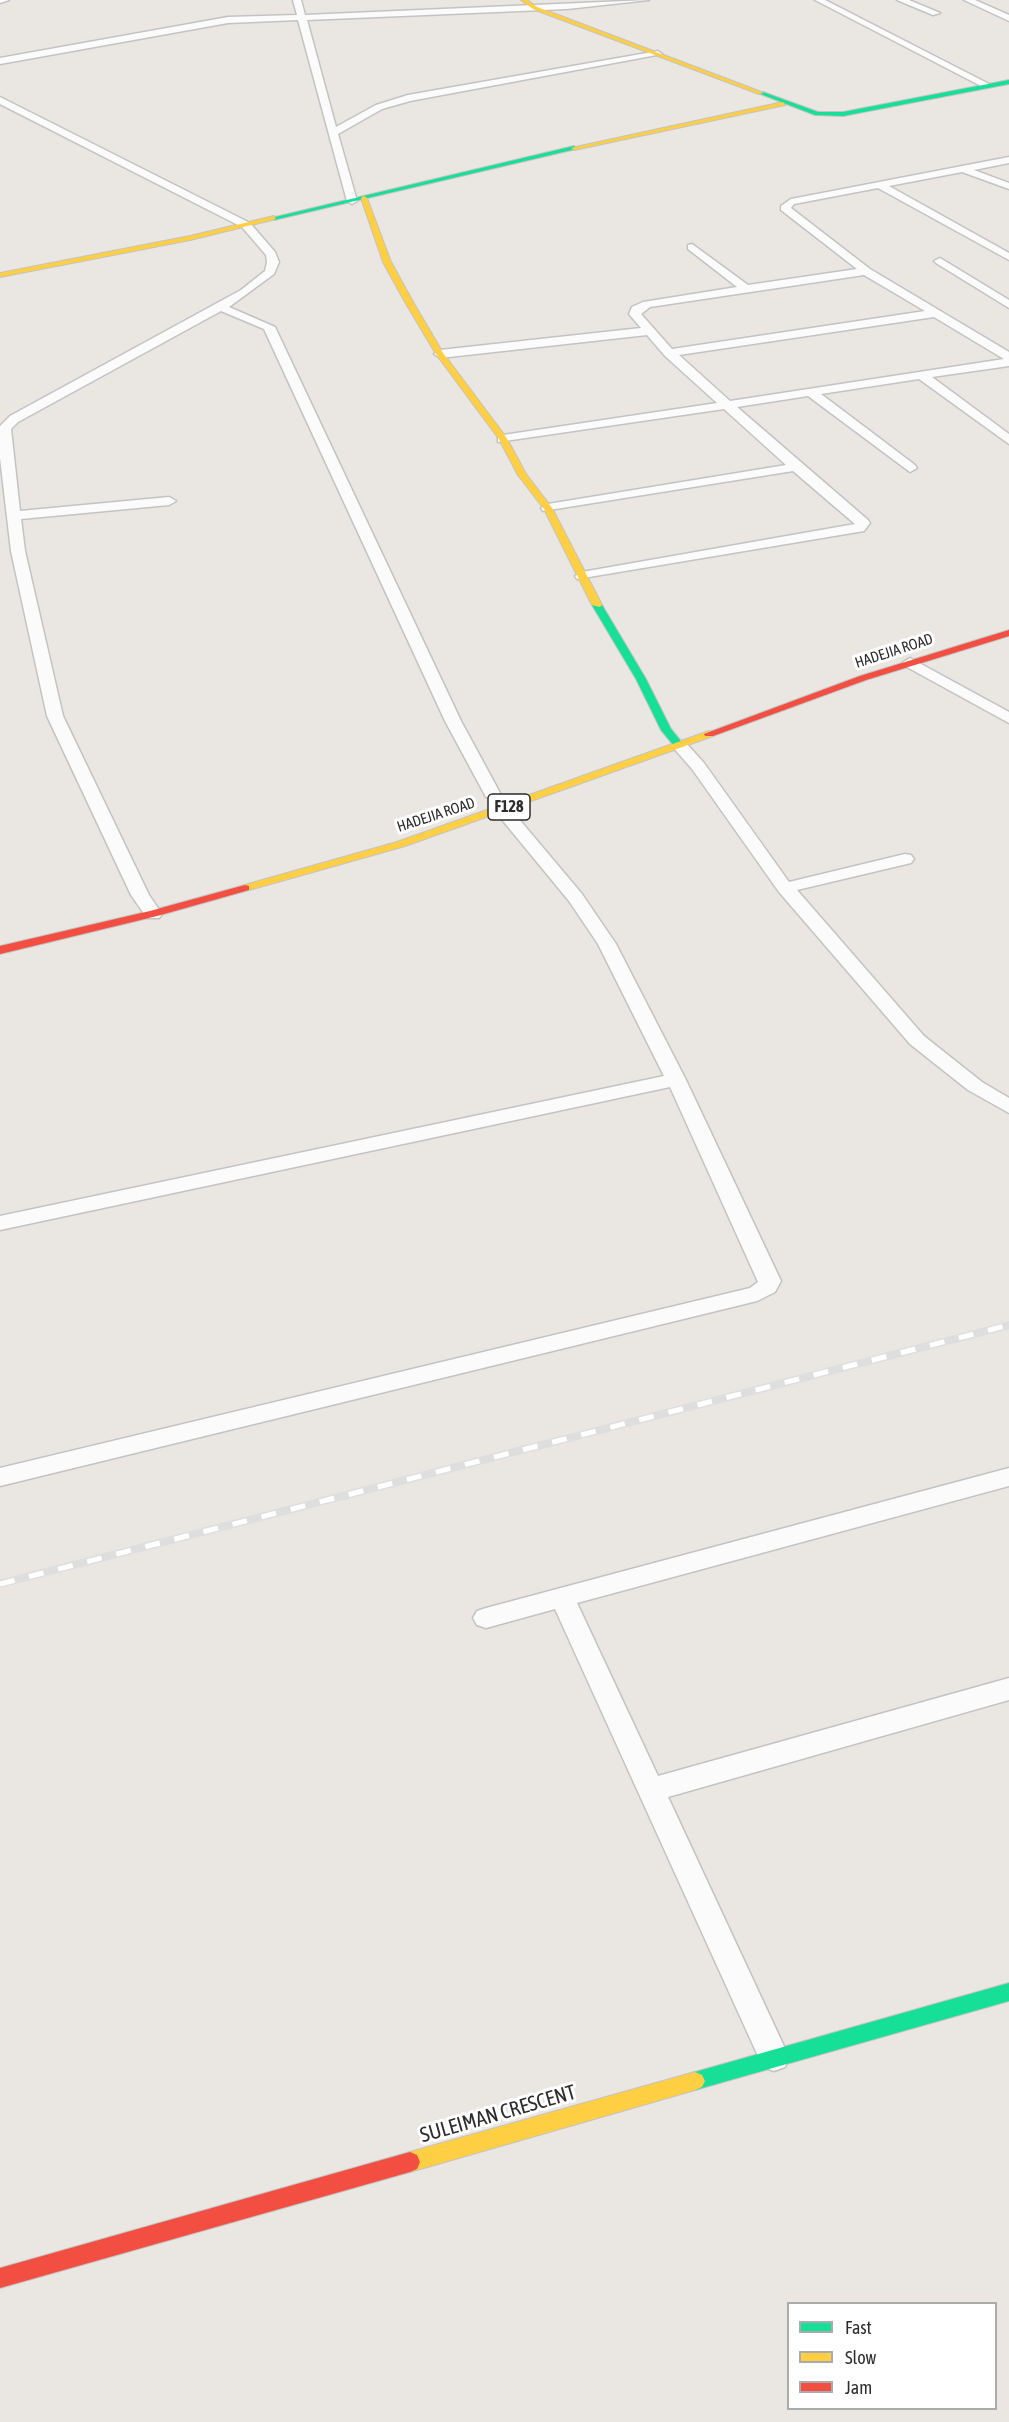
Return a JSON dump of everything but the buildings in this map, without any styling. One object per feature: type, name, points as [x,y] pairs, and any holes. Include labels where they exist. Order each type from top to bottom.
[{"type":"street","points":[[0,1],[5,0]]},
{"type":"street","points":[[297,0],[334,132],[358,200],[387,262],[440,354],[503,439],[522,475],[548,508],[582,576],[641,679],[666,730],[698,766],[785,888],[917,1040],[975,1086],[1009,1107]]},
{"type":"street","points":[[0,61],[206,23],[530,4],[645,0]]},
{"type":"street","points":[[819,0],[987,86]]},
{"type":"street","points":[[901,0],[936,13]]},
{"type":"street","points":[[968,0],[1009,18]]},
{"type":"street","points":[[912,4],[928,1]]},
{"type":"street","points":[[530,4],[783,104],[817,114],[843,114],[1009,82]]},
{"type":"street","points":[[334,132],[379,107],[408,98],[658,54]]},
{"type":"street","points":[[0,100],[246,225],[271,254],[273,262],[270,272],[245,292],[14,419],[5,428],[4,437],[18,551],[55,716],[140,895],[153,914]]},
{"type":"street","points":[[0,274],[101,256],[246,225],[564,150],[783,104]]},
{"type":"street","points":[[1009,160],[791,202],[785,208],[866,271],[1009,359]]},
{"type":"street","points":[[962,169],[1009,186]]},
{"type":"street","points":[[879,185],[1009,257]]},
{"type":"street","points":[[692,247],[746,289]]},
{"type":"street","points":[[940,261],[1009,305]]},
{"type":"street","points":[[582,576],[859,528],[863,523],[796,467],[669,353],[634,314],[636,309],[647,304],[866,271]]},
{"type":"street","points":[[220,307],[269,327],[453,721],[492,793]]},
{"type":"street","points":[[669,353],[936,313]]},
{"type":"street","points":[[440,354],[649,331]]},
{"type":"street","points":[[503,439],[921,375],[1009,359]]},
{"type":"street","points":[[921,375],[1003,430],[1009,440]]},
{"type":"street","points":[[810,392],[910,468]]},
{"type":"street","points":[[548,508],[796,467]]},
{"type":"street","points":[[14,516],[169,501]]},
{"type":"street","name":"HADEJIA ROAD","points":[[0,950],[153,914],[336,863],[502,810],[910,663],[1009,633]]},
{"type":"street","points":[[910,663],[1009,718]]},
{"type":"street","points":[[0,1477],[757,1294],[767,1287],[770,1281],[676,1080],[607,944],[576,898],[502,810]]},
{"type":"street","points":[[785,888],[905,859]]},
{"type":"street","points":[[0,1223],[676,1080]]},
{"type":"street","points":[[486,1618],[1009,1477]]},
{"type":"street","points":[[563,1599],[774,2057]]},
{"type":"street","points":[[651,1790],[1009,1689]]},
{"type":"street","name":"SULEIMAN CRESCENT","points":[[0,2278],[1009,1992]]},
{"type":"railway","points":[[0,1584],[1009,1325]]},
{"type":"traffic: fast","points":[[761,93],[817,114],[843,114],[1009,82]]},
{"type":"traffic: fast","points":[[274,218],[574,148]]},
{"type":"traffic: fast","points":[[597,605],[641,679],[666,730],[679,745]]},
{"type":"traffic: fast","points":[[695,2081],[1009,1992]]},
{"type":"traffic: slow","points":[[524,0],[535,8],[761,93]]},
{"type":"traffic: slow","points":[[574,148],[783,104]]},
{"type":"traffic: slow","points":[[364,198],[387,262],[409,302],[440,354],[503,439],[522,475],[548,508],[597,605]]},
{"type":"traffic: slow","points":[[0,275],[190,238],[274,218]]},
{"type":"traffic: slow","points":[[245,888],[401,844],[709,734]]},
{"type":"traffic: slow","points":[[410,2162],[695,2081]]},
{"type":"traffic: jam","points":[[709,734],[863,678],[1009,633]]},
{"type":"traffic: jam","points":[[0,950],[153,914],[245,888]]},
{"type":"traffic: jam","points":[[0,2278],[410,2162]]}]
